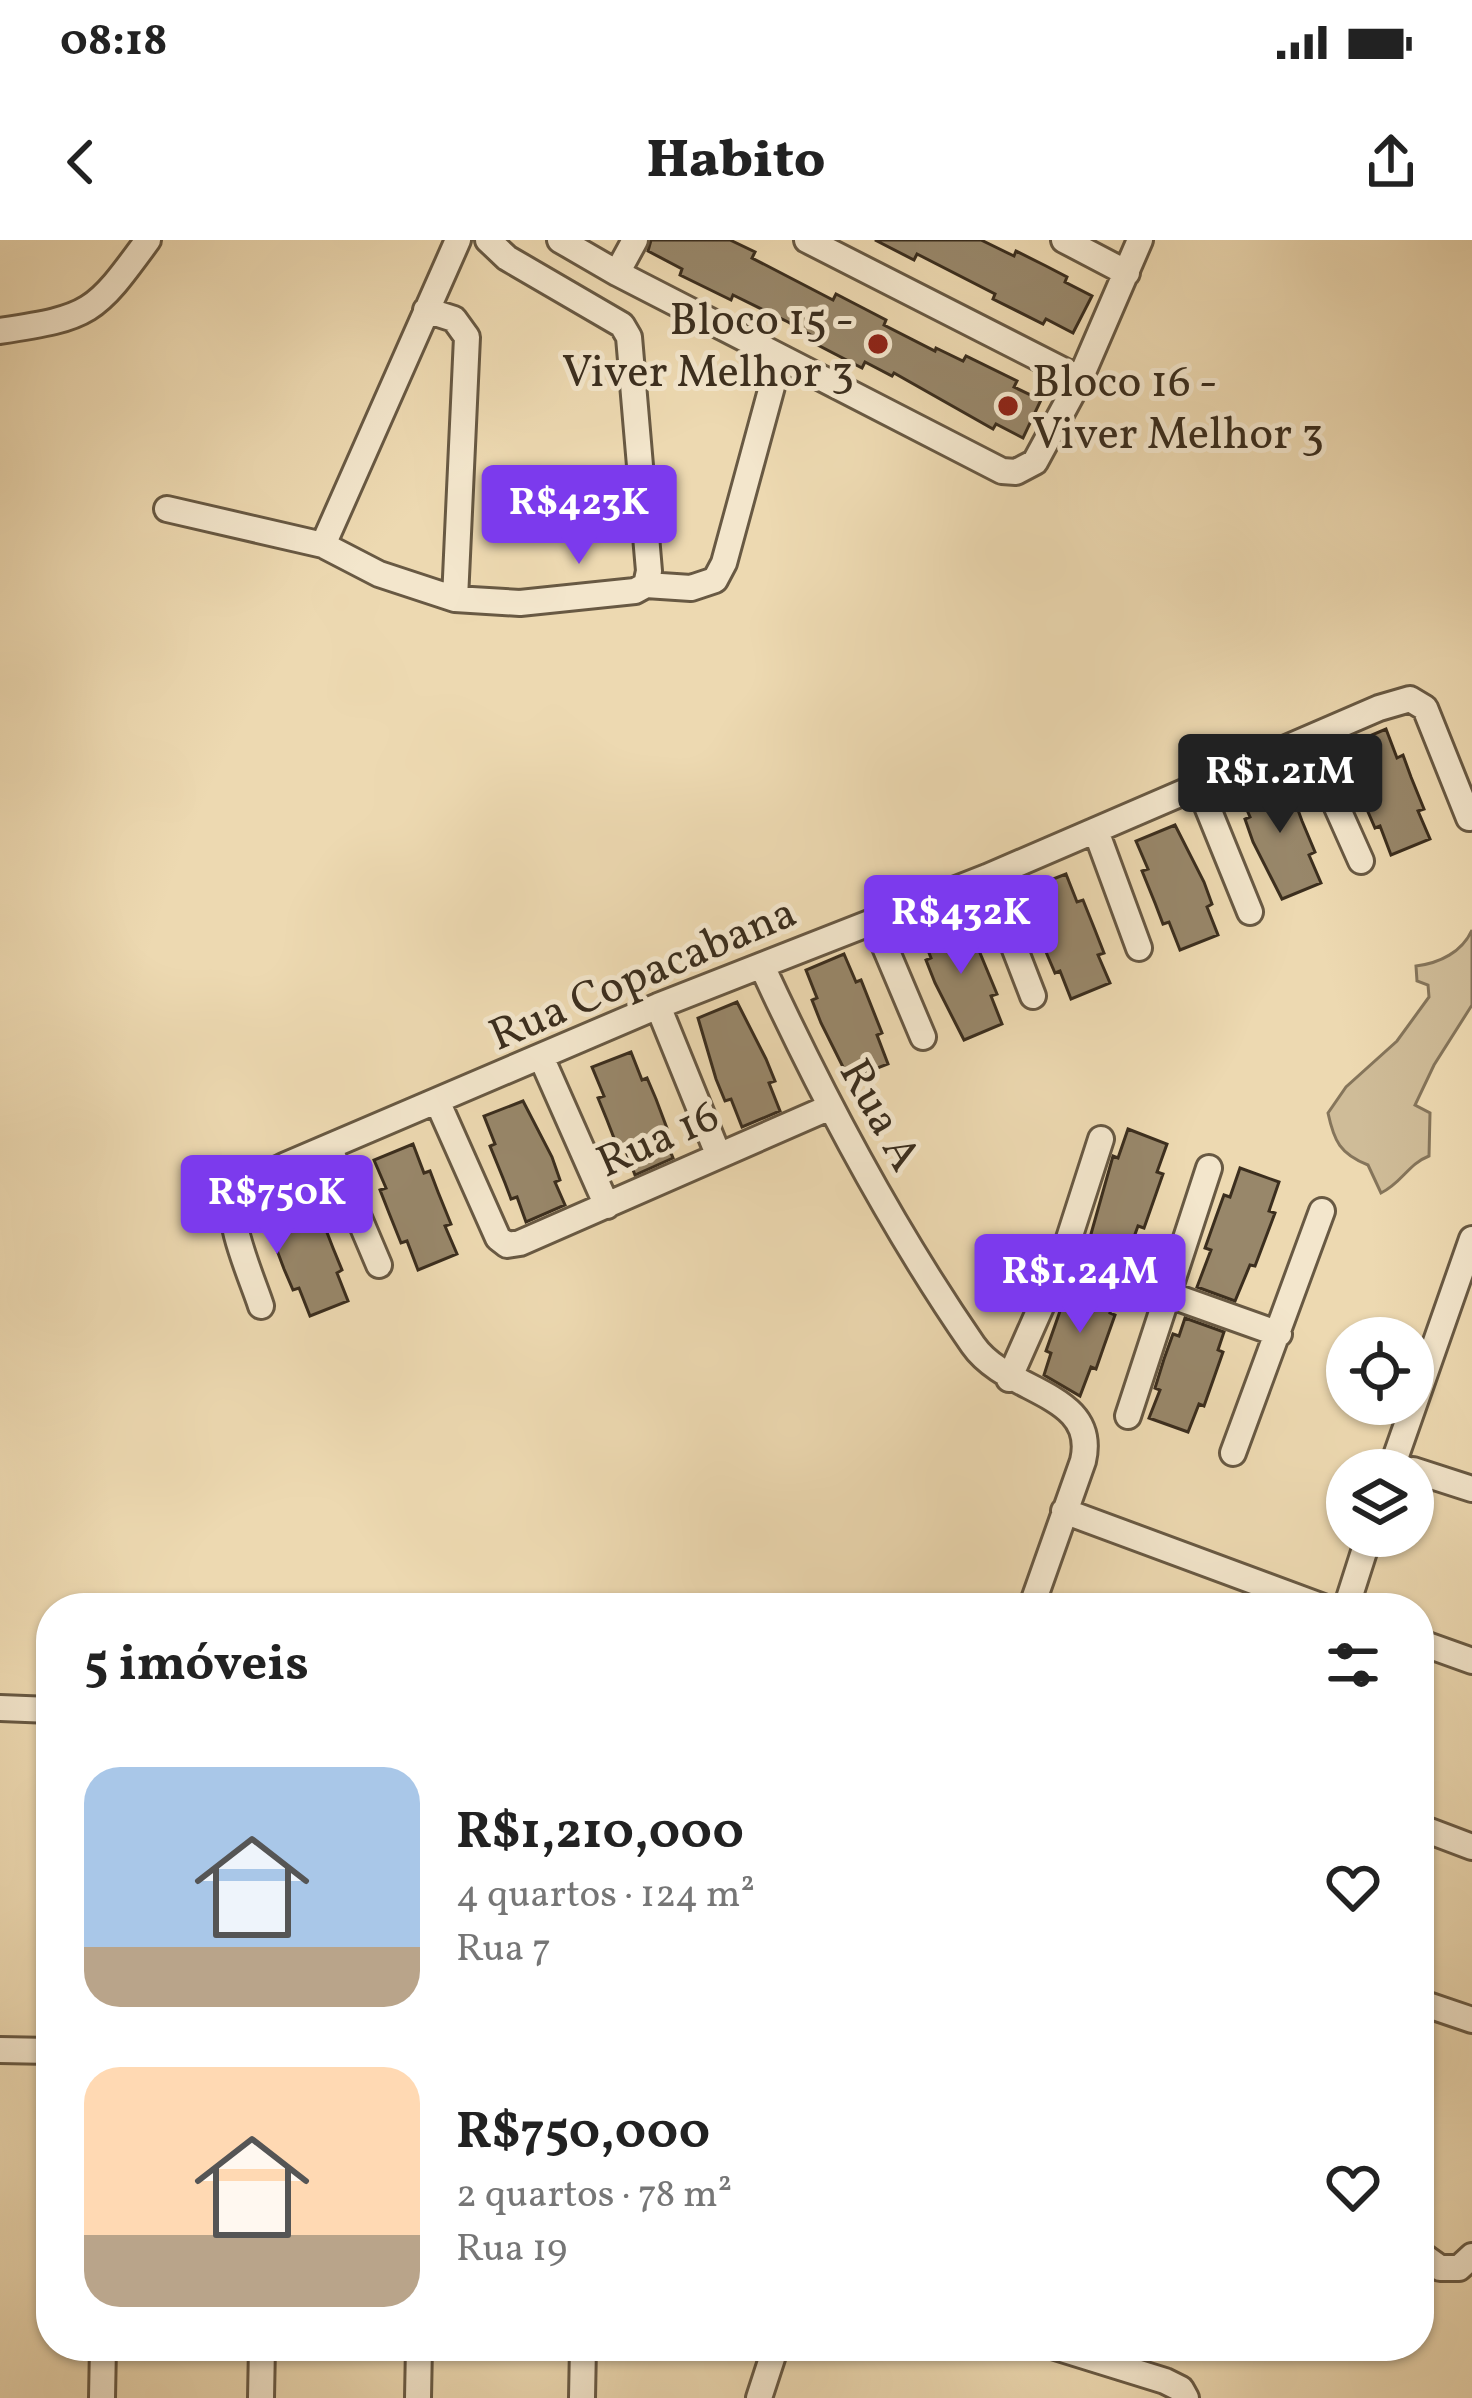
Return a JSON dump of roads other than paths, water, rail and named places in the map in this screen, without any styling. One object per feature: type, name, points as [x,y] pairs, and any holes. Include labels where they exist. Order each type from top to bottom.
[{"type":"street","points":[[0,331],[80,315],[98,304],[148,240]]},
{"type":"street","points":[[323,545],[458,240]]},
{"type":"street","points":[[488,240],[507,258],[622,325],[629,337],[649,571],[646,585]]},
{"type":"street","points":[[560,240],[1002,471],[1016,472],[1035,462],[1080,379],[1140,240]]},
{"type":"street","points":[[617,273],[635,240]]},
{"type":"street","points":[[808,240],[1080,379]]},
{"type":"street","points":[[1064,240],[1127,273]]},
{"type":"street","points":[[427,310],[454,319],[467,337],[455,599]]},
{"type":"street","points":[[167,509],[323,545],[380,574],[455,599],[520,603],[635,591],[646,585],[691,588],[716,580],[724,563],[780,357]]},
{"type":"street","name":"Rua Copacabana","points":[[261,1306],[235,1227],[232,1210],[238,1191],[658,1006],[987,877],[1379,708],[1409,699],[1425,708],[1469,818]]},
{"type":"street","points":[[1307,740],[1361,862]]},
{"type":"street","points":[[1198,784],[1250,912]]},
{"type":"street","points":[[1096,831],[1139,948]]},
{"type":"street","points":[[987,877],[1033,996]]},
{"type":"street","points":[[874,921],[923,1037]]},
{"type":"street","name":"Rua A","points":[[762,967],[828,1108],[950,1312],[978,1352],[1009,1379],[1075,1413],[1084,1427],[1083,1461],[1064,1511]]},
{"type":"street","points":[[658,1006],[718,1154]]},
{"type":"street","points":[[542,1059],[607,1205]]},
{"type":"street","name":"Rua 16","points":[[438,1103],[499,1238],[507,1245],[828,1108]]},
{"type":"street","points":[[1009,1379],[1063,1257],[1101,1138]]},
{"type":"street","points":[[329,1148],[379,1265]]},
{"type":"street","points":[[1128,1416],[1209,1168]]},
{"type":"street","points":[[1233,1453],[1322,1211]]},
{"type":"street","points":[[1408,1449],[1472,1239]]},
{"type":"street","points":[[1063,1257],[1279,1334]]},
{"type":"street","points":[[1434,1478],[1472,1489]]},
{"type":"street","points":[[1035,1593],[1064,1511],[1285,1593]]},
{"type":"street","points":[[1351,1593],[1363,1557]]},
{"type":"street","points":[[1434,1647],[1472,1661]]},
{"type":"street","points":[[0,1708],[36,1709]]},
{"type":"street","points":[[1434,1832],[1472,1846]]},
{"type":"street","points":[[1434,2007],[1472,2020]]},
{"type":"street","points":[[0,2050],[36,2051]]},
{"type":"street","points":[[1434,2264],[1459,2268],[1472,2256]]},
{"type":"street","points":[[102,2398],[103,2361]]},
{"type":"street","points":[[261,2398],[262,2361]]},
{"type":"street","points":[[418,2398],[419,2361]]},
{"type":"street","points":[[582,2398],[583,2361]]},
{"type":"street","points":[[759,2398],[771,2361]]},
{"type":"street","points":[[1101,2361],[1166,2381],[1181,2389],[1186,2398]]},
{"type":"place","name":"Bloco 15 - Viver Melhor 3","points":[[878,344]]},
{"type":"place","name":"Bloco 16 - Viver Melhor 3","points":[[1008,406]]}]
